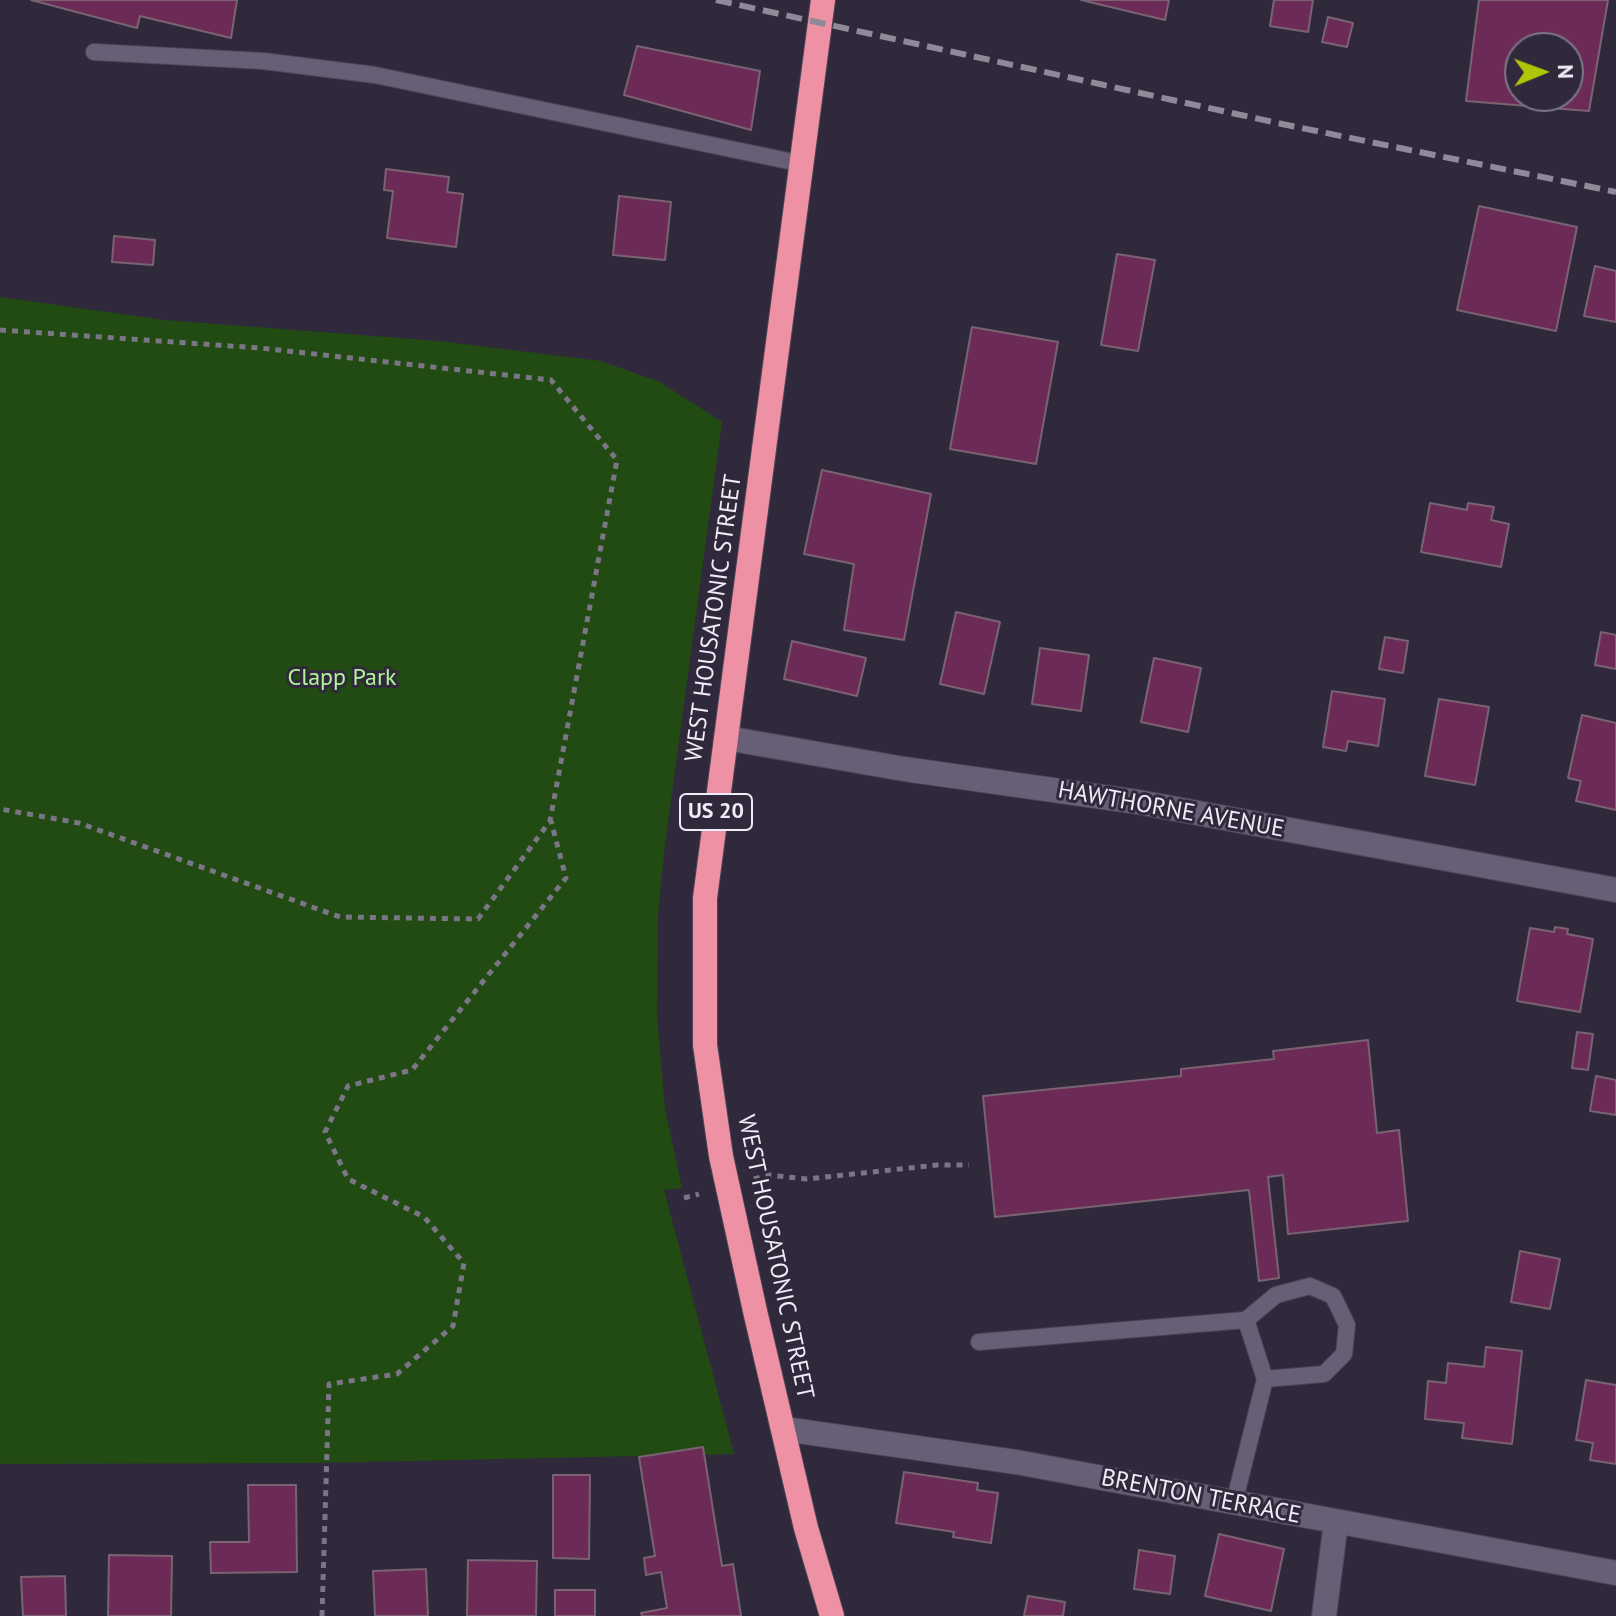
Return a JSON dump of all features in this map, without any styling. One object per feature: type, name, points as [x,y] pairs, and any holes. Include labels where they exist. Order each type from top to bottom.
[{"type":"highway","name":"WEST HOUSATONIC STREET","points":[[823,0],[705,898],[705,1045],[727,1186],[806,1528],[832,1616]]},
{"type":"street","name":"HAWTHORNE AVENUE","points":[[726,738],[904,769],[1138,802],[1616,890]]},
{"type":"street","name":"BRENTON TERRACE","points":[[784,1429],[1016,1462],[1616,1573]]},
{"type":"street","points":[[1324,1616],[1336,1522]]},
{"type":"lane","points":[[94,52],[263,61],[375,75],[803,164]]},
{"type":"lane","points":[[979,1342],[1246,1320],[1276,1295],[1310,1286],[1333,1296],[1347,1325],[1344,1354],[1324,1374],[1265,1379]]},
{"type":"lane","points":[[1234,1503],[1265,1379],[1246,1320]]},
{"type":"path","points":[[0,330],[260,348],[551,380],[617,460],[550,821],[478,919],[340,917],[79,823],[0,809]]},
{"type":"path","points":[[322,1616],[329,1384],[397,1374],[453,1326],[464,1263],[424,1217],[348,1179],[325,1132],[348,1086],[412,1070],[566,878],[550,821]]},
{"type":"path","points":[[684,1198],[768,1175],[807,1179],[937,1165],[969,1165]]},
{"type":"green space","name":"Clapp Park","points":[[0,297],[165,320],[439,341],[601,361],[660,382],[722,422],[665,845],[658,915],[657,1016],[665,1108],[682,1188],[664,1190],[734,1454],[316,1463],[0,1464]]},
{"type":"building","points":[[31,0],[237,0],[231,38],[140,16],[137,28]]},
{"type":"building","points":[[1081,0],[1169,0],[1165,20]]},
{"type":"building","points":[[1274,0],[1313,0],[1308,32],[1270,26]]},
{"type":"building","points":[[1479,0],[1608,0],[1589,111],[1584,111],[1584,32],[1504,32],[1504,104],[1466,101]]},
{"type":"building","points":[[1328,17],[1353,23],[1347,47],[1322,42]]},
{"type":"building","points":[[637,46],[760,71],[751,130],[624,95]]},
{"type":"building","points":[[386,169],[449,177],[447,192],[463,194],[456,247],[387,238],[393,191],[384,190]]},
{"type":"building","points":[[619,196],[671,202],[665,260],[613,255]]},
{"type":"building","points":[[1479,206],[1577,227],[1556,331],[1457,310]]},
{"type":"building","points":[[114,236],[155,240],[153,265],[112,262]]},
{"type":"building","points":[[1117,254],[1155,260],[1138,351],[1101,345]]},
{"type":"building","points":[[1595,266],[1616,271],[1616,322],[1584,316]]},
{"type":"building","points":[[972,327],[1058,342],[1036,464],[950,449]]},
{"type":"building","points":[[822,470],[931,494],[904,640],[844,630],[854,564],[804,554]]},
{"type":"building","points":[[1430,503],[1467,510],[1468,503],[1494,507],[1491,520],[1509,524],[1501,567],[1421,552]]},
{"type":"building","points":[[956,612],[1000,622],[984,694],[940,684]]},
{"type":"building","points":[[1601,632],[1616,635],[1616,669],[1595,665]]},
{"type":"building","points":[[1385,637],[1408,641],[1403,673],[1379,669]]},
{"type":"building","points":[[792,641],[866,658],[857,696],[784,679]]},
{"type":"building","points":[[1040,648],[1089,655],[1081,711],[1032,704]]},
{"type":"building","points":[[1154,658],[1201,668],[1188,732],[1141,722]]},
{"type":"building","points":[[1332,691],[1385,699],[1378,746],[1348,741],[1346,751],[1323,747]]},
{"type":"building","points":[[1439,699],[1489,707],[1475,785],[1425,776]]},
{"type":"building","points":[[1582,715],[1616,723],[1616,810],[1576,801],[1581,781],[1568,778]]},
{"type":"building","points":[[1555,927],[1568,929],[1567,934],[1593,939],[1580,1012],[1517,1001],[1530,928],[1554,932]]},
{"type":"building","points":[[1577,1032],[1593,1034],[1588,1070],[1572,1068]]},
{"type":"building","points":[[1368,1040],[1377,1133],[1399,1130],[1408,1221],[1288,1234],[1283,1175],[1268,1177],[1279,1278],[1259,1281],[1249,1190],[995,1217],[983,1096],[1181,1076],[1181,1069],[1274,1059],[1273,1051]]},
{"type":"building","points":[[1596,1076],[1616,1080],[1616,1115],[1590,1111]]},
{"type":"building","points":[[1520,1251],[1560,1259],[1550,1309],[1511,1302]]},
{"type":"building","points":[[1486,1347],[1522,1351],[1512,1444],[1462,1438],[1464,1423],[1425,1419],[1428,1381],[1446,1383],[1448,1363],[1484,1367]]},
{"type":"building","points":[[1586,1380],[1616,1385],[1616,1464],[1590,1460],[1593,1443],[1576,1440]]},
{"type":"building","points":[[703,1447],[722,1566],[733,1564],[741,1616],[642,1616],[641,1613],[667,1608],[661,1572],[646,1575],[644,1558],[655,1556],[639,1457]]},
{"type":"building","points":[[904,1472],[978,1483],[977,1490],[998,1493],[991,1543],[953,1537],[954,1532],[896,1523]]},
{"type":"building","points":[[553,1475],[590,1475],[589,1559],[553,1558]]},
{"type":"building","points":[[248,1485],[296,1485],[297,1572],[211,1573],[210,1542],[249,1542]]},
{"type":"building","points":[[1219,1534],[1284,1549],[1271,1611],[1205,1596]]},
{"type":"building","points":[[1139,1550],[1175,1556],[1170,1594],[1134,1589]]},
{"type":"building","points":[[109,1555],[172,1556],[171,1616],[108,1616]]},
{"type":"building","points":[[468,1560],[537,1561],[536,1616],[467,1616]]},
{"type":"building","points":[[426,1569],[428,1616],[375,1616],[373,1571]]},
{"type":"building","points":[[65,1576],[66,1616],[23,1616],[21,1577]]},
{"type":"building","points":[[555,1590],[595,1590],[595,1616],[555,1616]]},
{"type":"building","points":[[1028,1596],[1065,1602],[1063,1616],[1024,1616]]},
{"type":"railway","points":[[716,0],[1282,124],[1616,192]]}]
